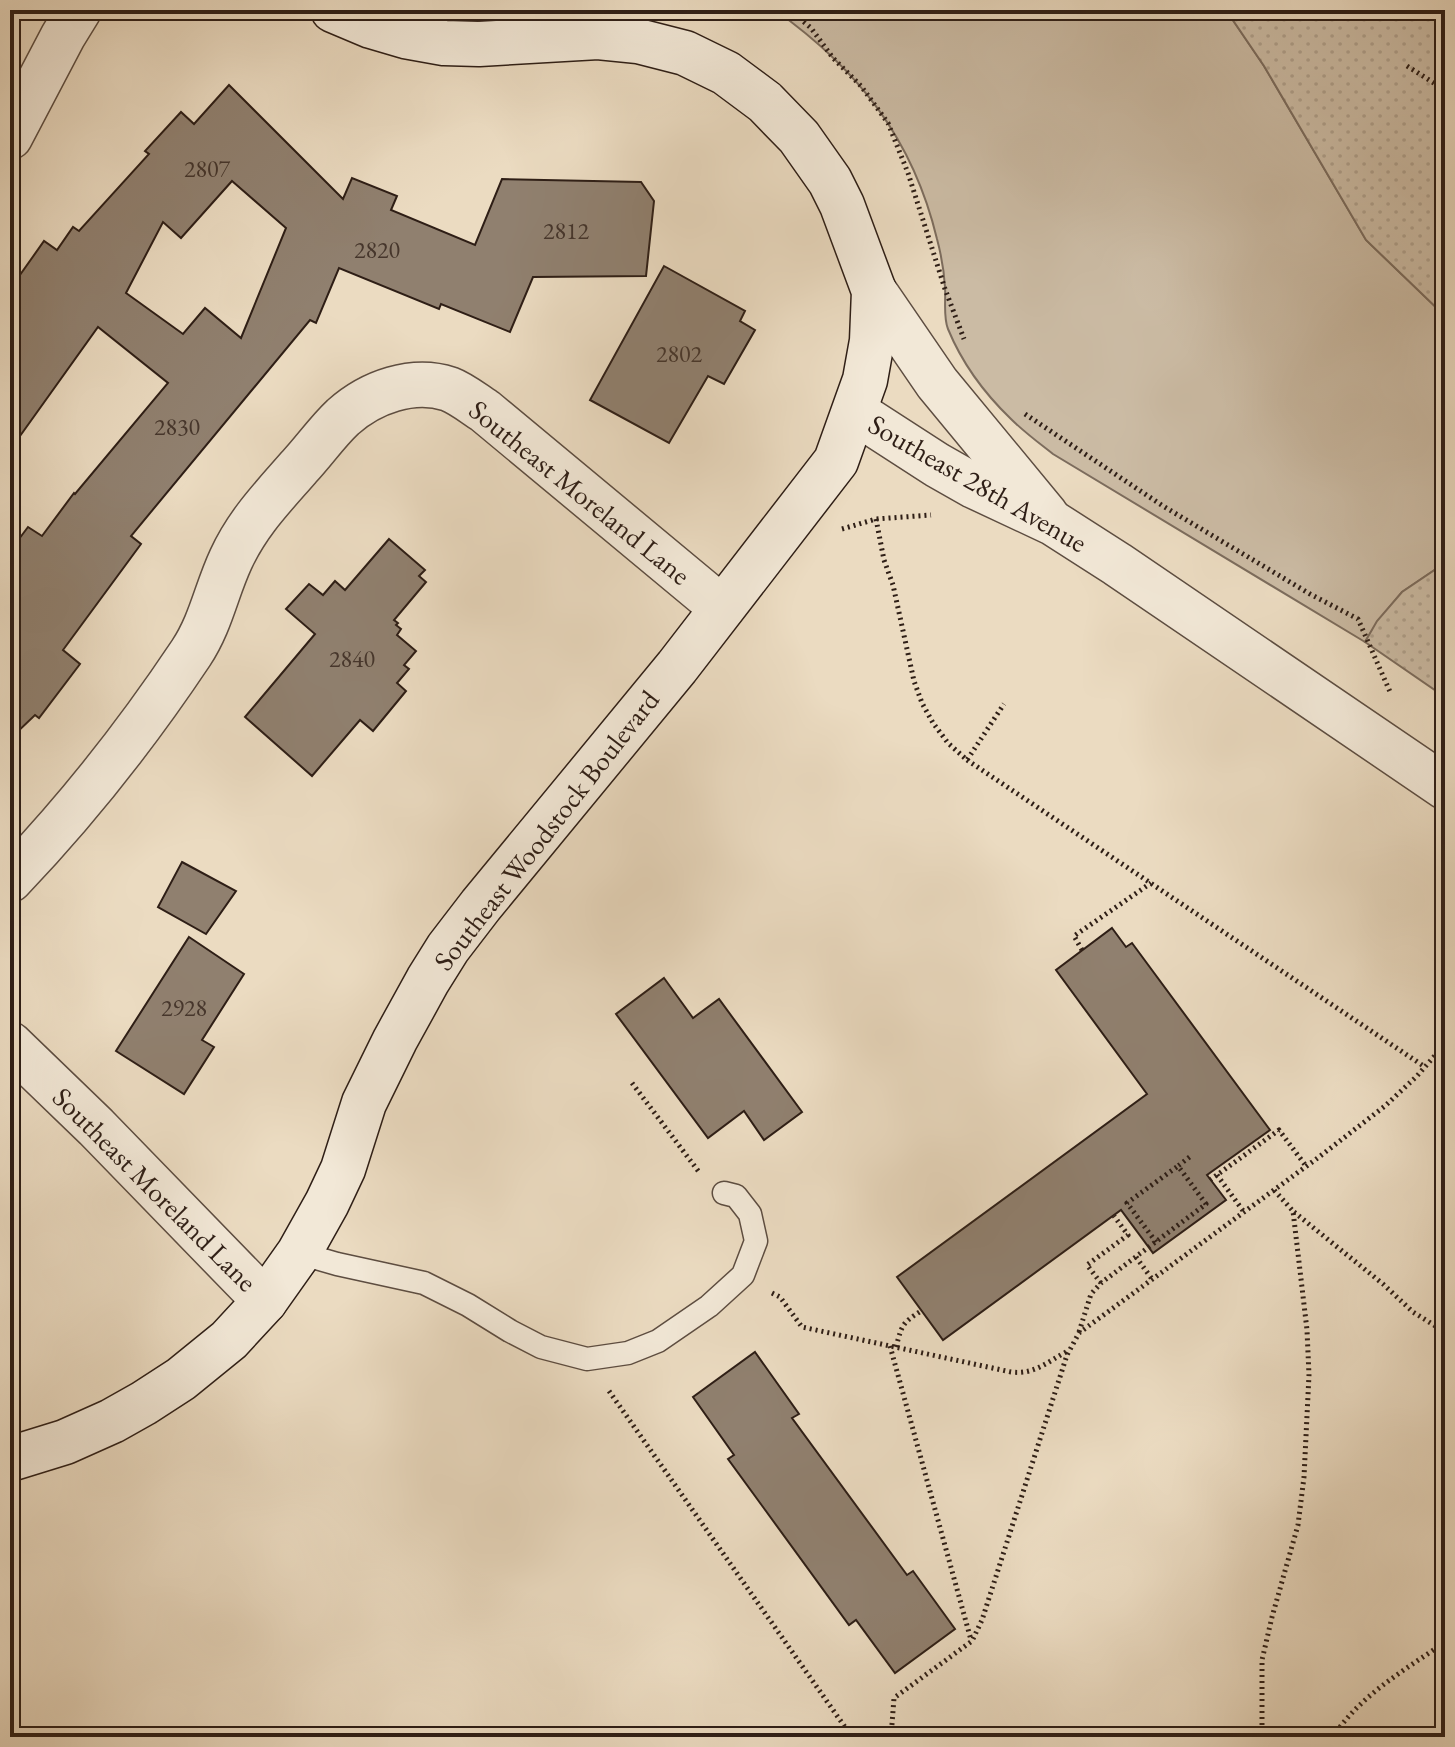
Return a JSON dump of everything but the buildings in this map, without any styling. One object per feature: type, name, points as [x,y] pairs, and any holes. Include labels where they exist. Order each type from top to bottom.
[{"type":"street","points":[[10,137],[79,10]]},
{"type":"street","name":"Southeast 28th Avenue","points":[[333,10],[371,26],[444,43],[598,37],[638,41],[685,53],[726,73],[765,102],[799,137],[830,181],[842,205],[874,291],[872,341],[855,412],[974,486],[1053,523],[1445,787]]},
{"type":"street","points":[[874,291],[937,383],[1053,523]]},
{"type":"street","name":"Southeast Moreland Lane","points":[[10,880],[122,751],[193,651],[211,618],[230,561],[249,525],[343,417],[369,399],[402,386],[432,385],[452,390],[485,411],[722,608]]},
{"type":"street","name":"Southeast Woodstock Boulevard","points":[[10,1459],[65,1442],[144,1403],[181,1379],[229,1340],[265,1301],[299,1253],[327,1203],[343,1169],[364,1103],[441,959],[481,905],[677,667],[836,461],[855,412]]},
{"type":"street","name":"Southeast Moreland Lane","points":[[10,1044],[96,1127],[265,1301]]},
{"type":"lane","points":[[299,1253],[424,1283],[541,1347],[587,1359],[628,1353],[658,1341],[709,1306],[743,1275],[756,1241],[750,1214],[736,1196],[724,1193]]},
{"type":"path","points":[[790,10],[811,28],[888,123],[908,173],[945,289],[969,348]]},
{"type":"path","points":[[1407,66],[1445,90]]},
{"type":"path","points":[[1021,411],[1175,514],[1358,619],[1393,699]]},
{"type":"path","points":[[835,532],[876,519],[938,514]]},
{"type":"path","points":[[876,519],[914,681],[922,703],[948,743],[967,760],[1425,1067]]},
{"type":"path","points":[[967,760],[1004,704]]},
{"type":"path","points":[[1082,950],[1074,936],[1151,883]]},
{"type":"path","points":[[1079,1333],[1385,1106],[1445,1044]]},
{"type":"path","points":[[632,1083],[707,1183],[724,1193]]},
{"type":"path","points":[[1210,1180],[1279,1130],[1306,1166]]},
{"type":"path","points":[[1156,1242],[1127,1203],[1192,1155]]},
{"type":"path","points":[[891,1737],[894,1698],[972,1641],[982,1620],[1069,1351],[1079,1333],[1091,1294],[1101,1283],[1206,1204],[1178,1166]]},
{"type":"path","points":[[1217,1175],[1244,1212]]},
{"type":"path","points":[[1274,1190],[1293,1211],[1413,1312],[1445,1332]]},
{"type":"path","points":[[1262,1737],[1262,1660],[1298,1525],[1304,1477],[1309,1375],[1293,1211]]},
{"type":"path","points":[[1101,1283],[1087,1265],[1128,1235],[1114,1216]]},
{"type":"path","points":[[1136,1257],[1152,1279]]},
{"type":"path","points":[[743,1275],[780,1297],[802,1327],[1021,1373],[1033,1371],[1069,1351]]},
{"type":"path","points":[[921,1311],[900,1327],[893,1346],[972,1641]]},
{"type":"path","points":[[587,1359],[852,1737]]},
{"type":"path","points":[[1333,1737],[1344,1720],[1362,1703],[1445,1642]]},
{"type":"shaded area","points":[[775,10],[1226,10],[1264,66],[1366,240],[1445,316],[1445,563],[1402,592],[1365,642],[1053,454],[1026,433],[983,389],[948,329],[944,275],[937,239],[927,203],[897,138],[856,82],[805,33]]},
{"type":"shaded area","points":[[1226,10],[1445,10],[1445,316],[1366,240],[1264,66]]},
{"type":"shaded area","points":[[1445,563],[1445,697],[1365,642],[1377,621],[1402,592]]}]
